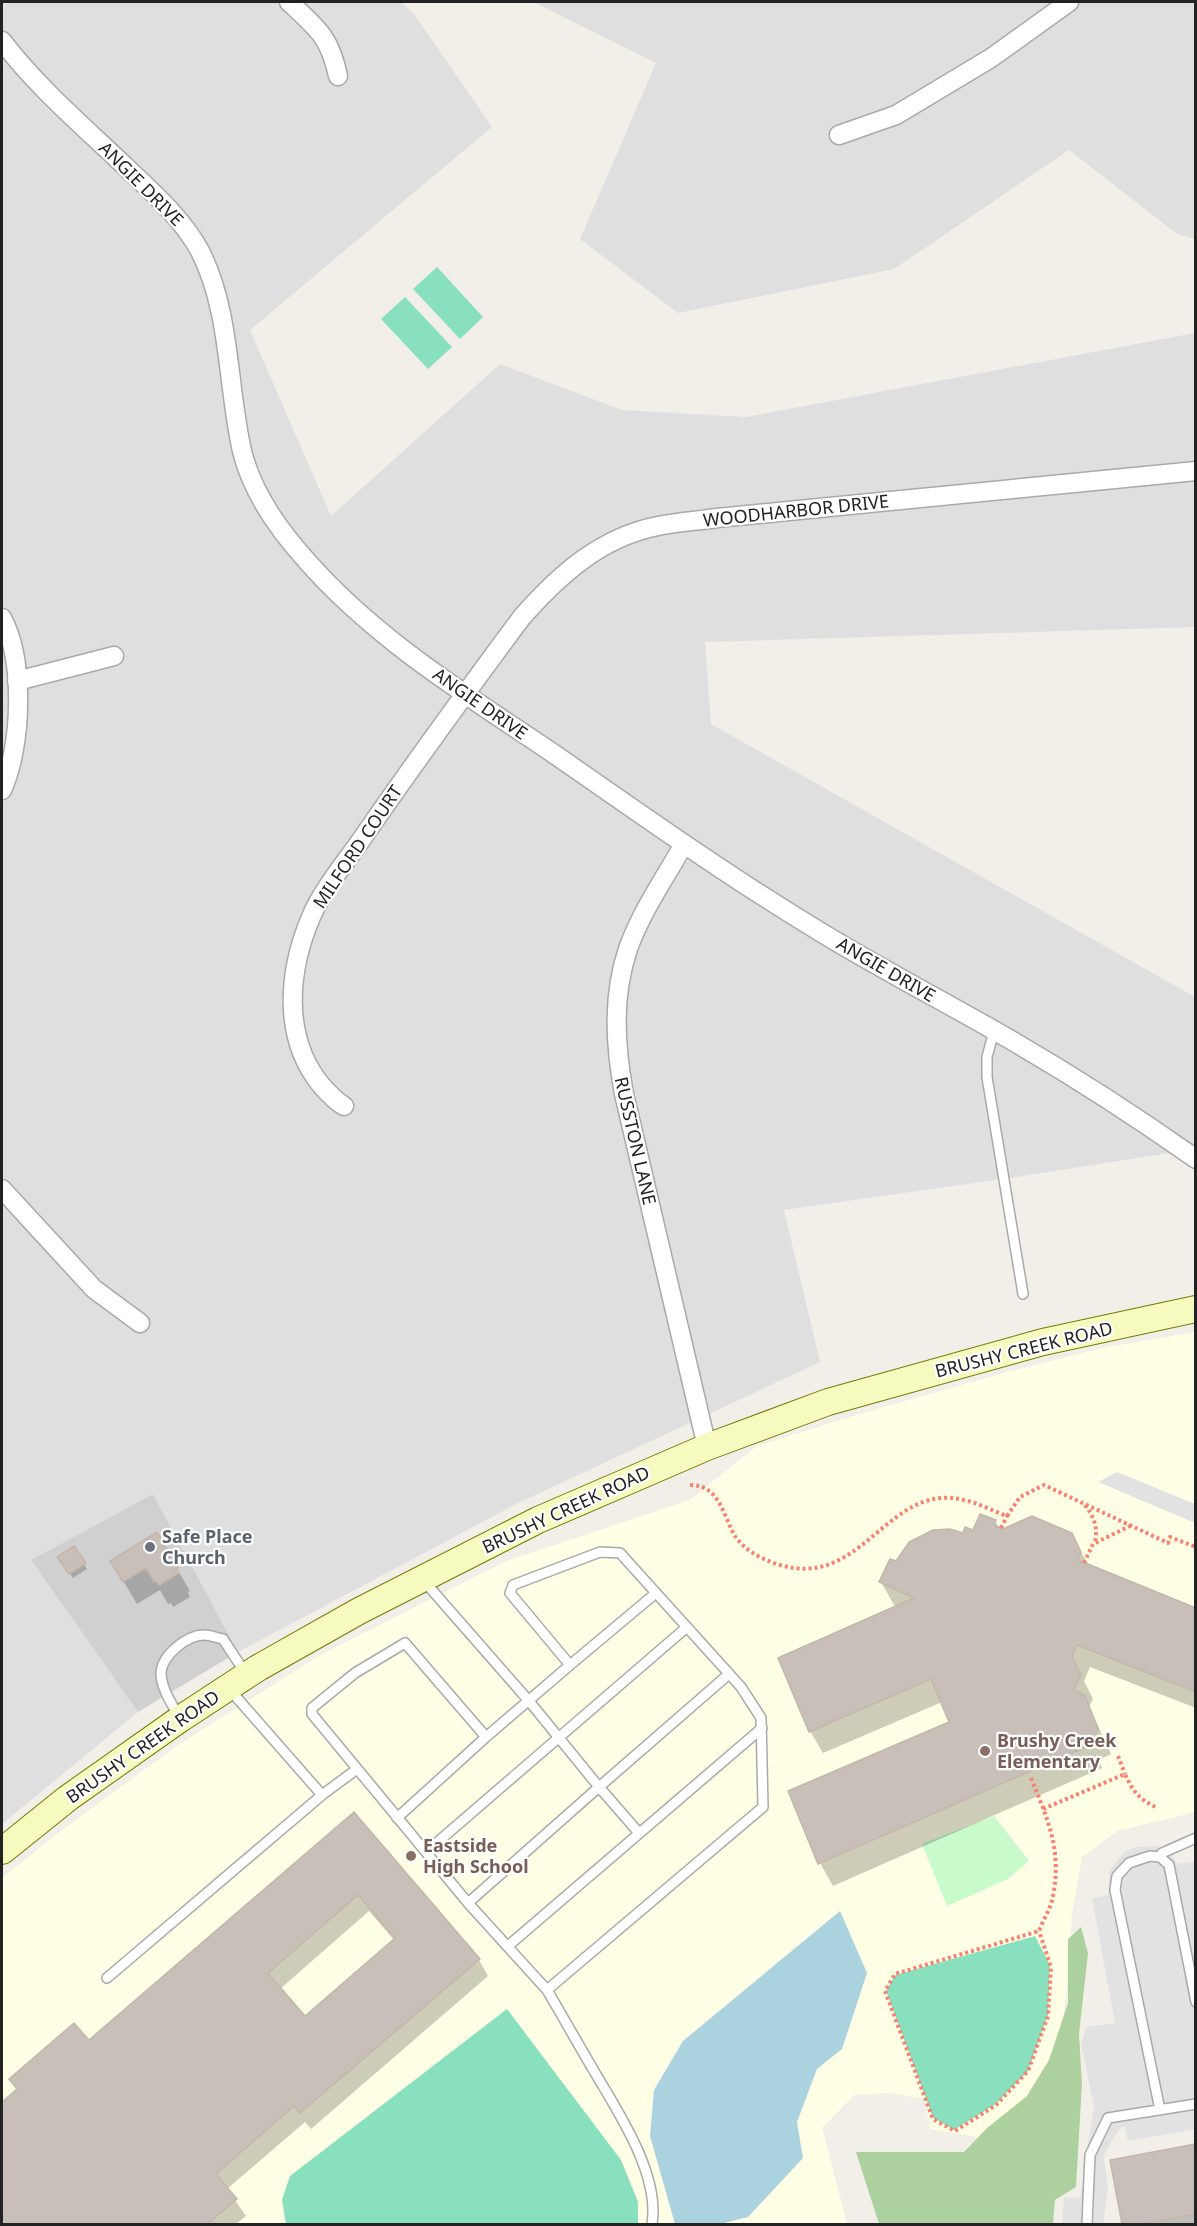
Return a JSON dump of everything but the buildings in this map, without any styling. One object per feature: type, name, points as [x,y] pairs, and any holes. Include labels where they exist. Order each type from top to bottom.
[{"type":"street","points":[[290,2],[320,30],[333,55],[338,76]]},
{"type":"street","points":[[839,135],[896,115],[991,58],[1069,2]]},
{"type":"street","name":"ANGIE DRIVE","points":[[2,41],[21,66],[166,205],[186,228],[201,253],[213,283],[222,323],[242,449],[259,494],[278,524],[337,594],[369,623],[465,694],[684,844],[810,926],[994,1030],[1106,1098],[1196,1159]]},
{"type":"street","name":"WOODHARBOR DRIVE","points":[[465,694],[522,617],[549,588],[582,559],[606,544],[656,526],[1196,471]]},
{"type":"street","points":[[2,618],[10,638],[17,681],[15,743],[2,790]]},
{"type":"street","points":[[17,681],[114,656]]},
{"type":"street","name":"MILFORD COURT","points":[[344,1106],[328,1094],[314,1076],[304,1059],[295,1030],[292,995],[301,944],[317,905],[465,694]]},
{"type":"street","name":"RUSSTON LANE","points":[[684,844],[644,914],[629,947],[618,993],[617,1040],[624,1094],[707,1447]]},
{"type":"street","points":[[2,1189],[94,1289],[140,1323]]},
{"type":"street","name":"BRUSHY CREEK ROAD","points":[[2,1851],[68,1798],[180,1719],[238,1682],[359,1611],[538,1520],[707,1447],[839,1398],[1043,1342],[1196,1311]]},
{"type":"lane","points":[[994,1030],[987,1057],[987,1077],[1023,1294]]},
{"type":"lane","points":[[547,1990],[763,1807],[761,1718],[741,1687],[620,1552],[600,1552],[513,1586],[510,1593],[570,1665]]},
{"type":"lane","points":[[423,1579],[639,1833]]},
{"type":"lane","points":[[397,1818],[486,1737],[656,1593]]},
{"type":"lane","points":[[426,1852],[687,1627]]},
{"type":"lane","points":[[180,1719],[166,1692],[161,1672],[168,1655],[186,1641],[204,1635],[223,1639],[238,1682],[322,1795]]},
{"type":"lane","points":[[486,1737],[405,1643],[355,1673],[312,1708],[312,1714],[397,1818],[468,1903],[547,1990],[626,2125],[652,2196],[652,2224]]},
{"type":"lane","points":[[468,1903],[729,1674]]},
{"type":"lane","points":[[508,1946],[762,1728]]},
{"type":"lane","points":[[107,1978],[322,1795],[357,1768]]},
{"type":"lane","points":[[1160,1857],[1162,1853],[1196,1838]]},
{"type":"lane","points":[[1160,2110],[1115,1890],[1117,1876],[1129,1863],[1150,1856],[1160,1857],[1169,1865],[1196,2002]]},
{"type":"lane","points":[[1087,2224],[1090,2155],[1108,2118],[1196,2104]]},
{"type":"path","points":[[690,1485],[705,1488],[719,1499],[735,1535],[744,1546],[767,1560],[794,1568],[821,1567],[842,1560],[859,1549],[900,1512],[923,1501],[964,1500],[1006,1516]]},
{"type":"path","points":[[1001,1528],[1006,1516],[1020,1497],[1044,1485],[1168,1544],[1170,1537],[1196,1547]]},
{"type":"path","points":[[1084,1504],[1092,1513],[1096,1524],[1095,1543]]},
{"type":"path","points":[[1084,1563],[1092,1544],[1131,1526]]},
{"type":"path","points":[[1118,1756],[1131,1788],[1142,1801],[1158,1808]]},
{"type":"path","points":[[1043,1809],[1125,1774]]},
{"type":"path","points":[[1031,1778],[1049,1823],[1057,1860],[1053,1898],[1039,1931],[1051,1967],[1048,2016],[1028,2071],[996,2105],[955,2131],[933,2119],[885,1991],[895,1974],[1039,1931]]},
{"type":"shaded area","points":[[2,2],[401,2],[414,14],[492,127],[250,330],[331,516],[500,364],[622,410],[746,417],[1195,333],[1195,627],[705,642],[711,724],[1195,997],[1195,1149],[784,1210],[820,1362],[518,1503],[238,1652],[153,1494],[31,1560],[138,1712],[2,1824]]},
{"type":"shaded area","points":[[533,2],[1195,2],[1195,239],[1177,234],[1069,150],[894,269],[678,313],[580,239],[656,63]]},
{"type":"shaded area","name":"Eastside High School","points":[[1195,1332],[1195,1812],[1117,1831],[1082,1857],[1072,1913],[1069,1970],[1058,2063],[990,2139],[930,2129],[925,2099],[889,2093],[854,2095],[822,2128],[847,2224],[2,2224],[2,1878],[57,1834],[178,1745],[322,1654],[507,1561],[690,1500],[757,1446],[1007,1372],[1102,1348]]},
{"type":"shaded area","points":[[1117,1472],[1195,1504],[1195,1523],[1098,1482]]},
{"type":"shaded area","points":[[153,1494],[238,1652],[138,1712],[31,1560]]},
{"type":"shaded area","points":[[1155,1846],[1169,1852],[1178,1864],[1195,1861],[1195,2129],[1128,2141],[1124,2126],[1121,2127],[1105,2152],[1108,2188],[1103,2224],[1062,2224],[1064,2197],[1080,2198],[1094,2106],[1081,2045],[1086,2027],[1115,2023],[1092,1898],[1108,1895],[1109,1871],[1124,1852],[1136,1847]]},
{"type":"green space","points":[[437,267],[483,317],[460,339],[413,289]]},
{"type":"green space","points":[[405,297],[452,347],[428,369],[381,319]]},
{"type":"green space","points":[[994,1816],[1029,1861],[1008,1879],[947,1906],[922,1844]]},
{"type":"green space","points":[[1081,1927],[1088,1953],[1079,2034],[1082,2083],[1076,2187],[1055,2200],[1053,2224],[879,2224],[856,2152],[964,2152],[987,2128],[1027,2096],[1049,2060],[1068,2003],[1068,1939]]},
{"type":"green space","points":[[1035,1936],[1050,1965],[1048,2015],[1028,2071],[996,2104],[954,2130],[933,2118],[886,1991],[895,1975]]},
{"type":"green space","points":[[507,2009],[621,2160],[638,2202],[638,2224],[286,2224],[282,2200],[290,2176]]},
{"type":"water","points":[[840,1911],[867,1973],[842,2049],[817,2069],[797,2122],[803,2158],[748,2217],[720,2224],[675,2224],[650,2136],[654,2090],[683,2041]]},
{"type":"place","name":"Safe Place Church","points":[[150,1547]]},
{"type":"place","name":"Brushy Creek Elementary","points":[[985,1751]]},
{"type":"place","name":"Eastside High School","points":[[411,1856]]}]
